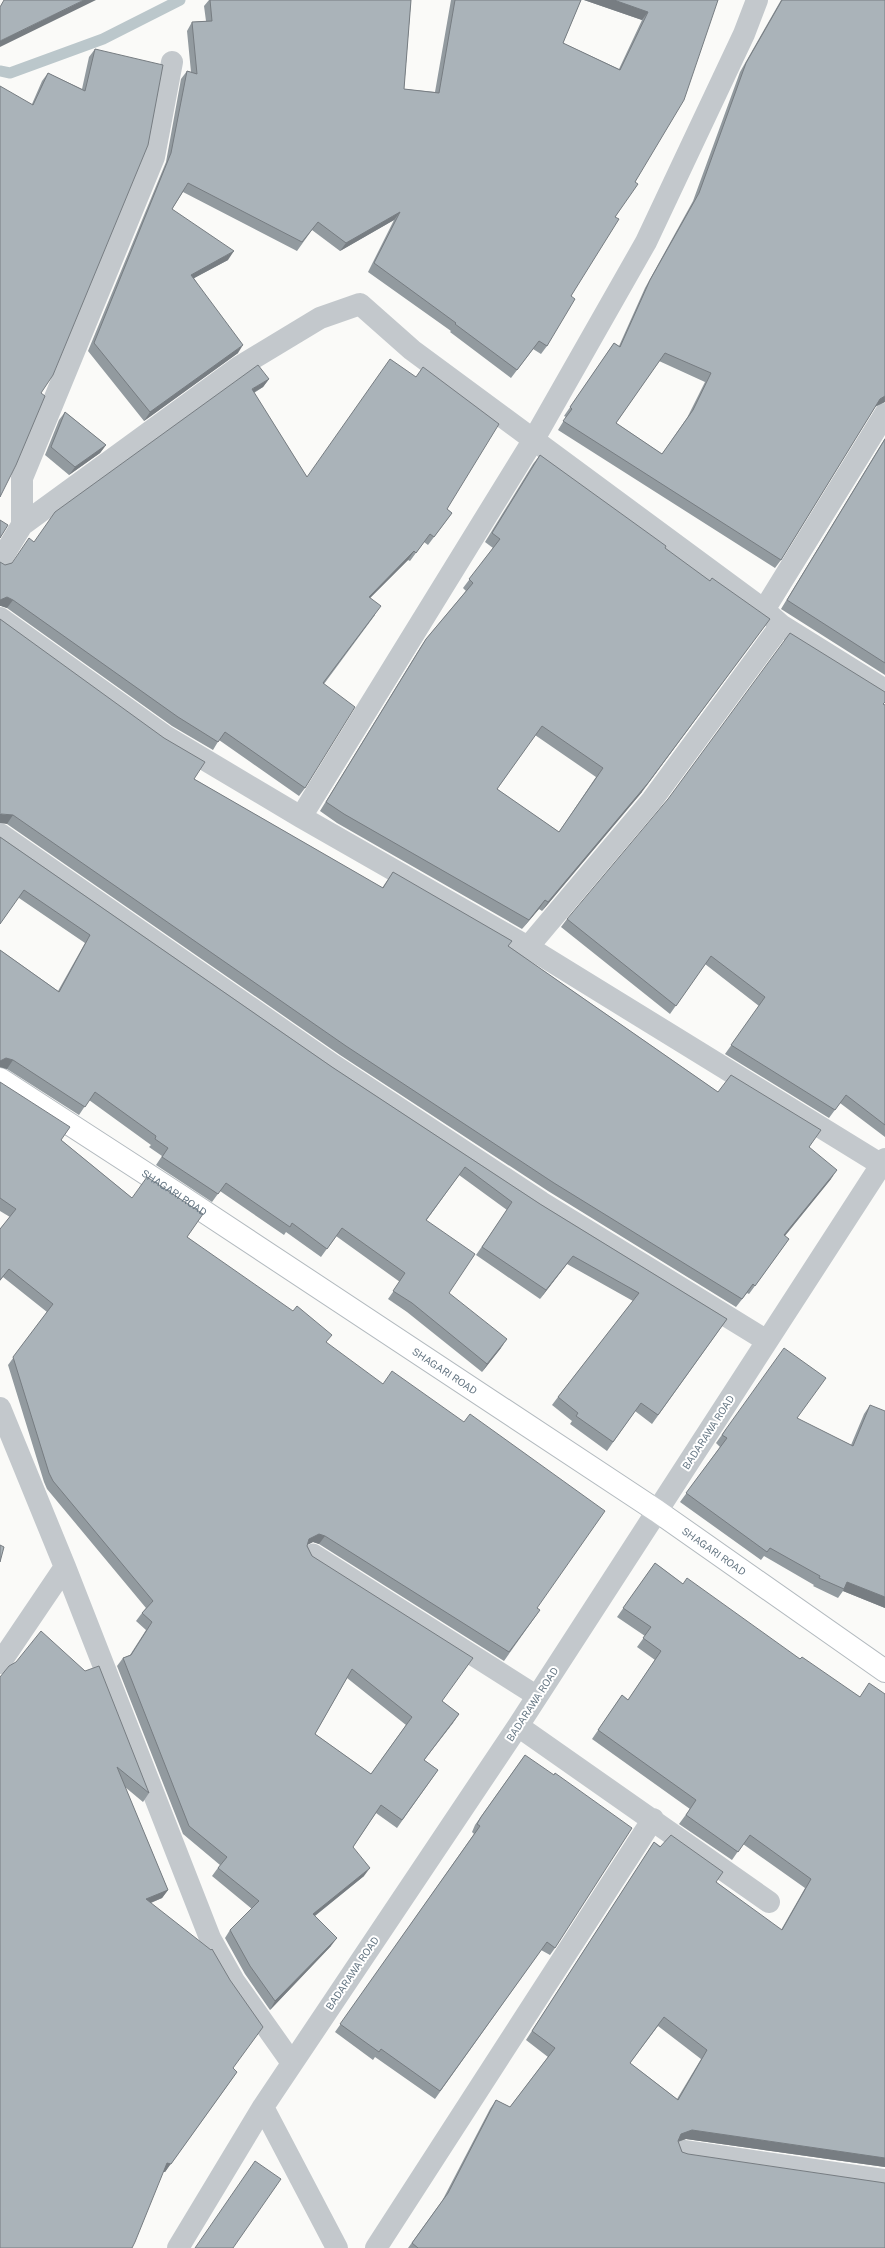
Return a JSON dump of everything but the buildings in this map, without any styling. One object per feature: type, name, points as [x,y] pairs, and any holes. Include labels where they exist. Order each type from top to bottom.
[{"type":"street","points":[[300,817],[534,439],[646,242],[744,34],[756,0]]},
{"type":"street","points":[[22,525],[22,478],[154,157],[172,62]]},
{"type":"street","points":[[0,561],[22,525],[239,367],[320,318],[360,304],[412,350],[764,610],[781,625],[885,690]]},
{"type":"street","points":[[764,610],[885,414]]},
{"type":"street","points":[[0,618],[165,736],[300,817],[528,947],[884,1164]]},
{"type":"street","points":[[528,947],[652,800],[781,625]]},
{"type":"street","points":[[0,834],[340,1069],[540,1202],[767,1341]]},
{"type":"street","name":"SHAGARI ROAD","points":[[0,1079],[182,1197],[657,1512],[885,1671]]},
{"type":"street","name":"BADARAWA ROAD","points":[[178,2248],[263,2107],[518,1726],[767,1341],[884,1164]]},
{"type":"street","points":[[0,1408],[65,1566],[210,1938],[234,1981],[292,2063]]},
{"type":"street","points":[[0,1663],[65,1566]]},
{"type":"street","points":[[518,1726],[653,1819],[769,1902]]},
{"type":"street","points":[[376,2248],[653,1819]]},
{"type":"street","points":[[263,2107],[337,2248]]},
{"type":"street","points":[[684,2151],[885,2180]]},
{"type":"lane","points":[[313,1554],[537,1696]]},
{"type":"waterway","points":[[0,71],[10,73],[103,39],[180,0]]}]
